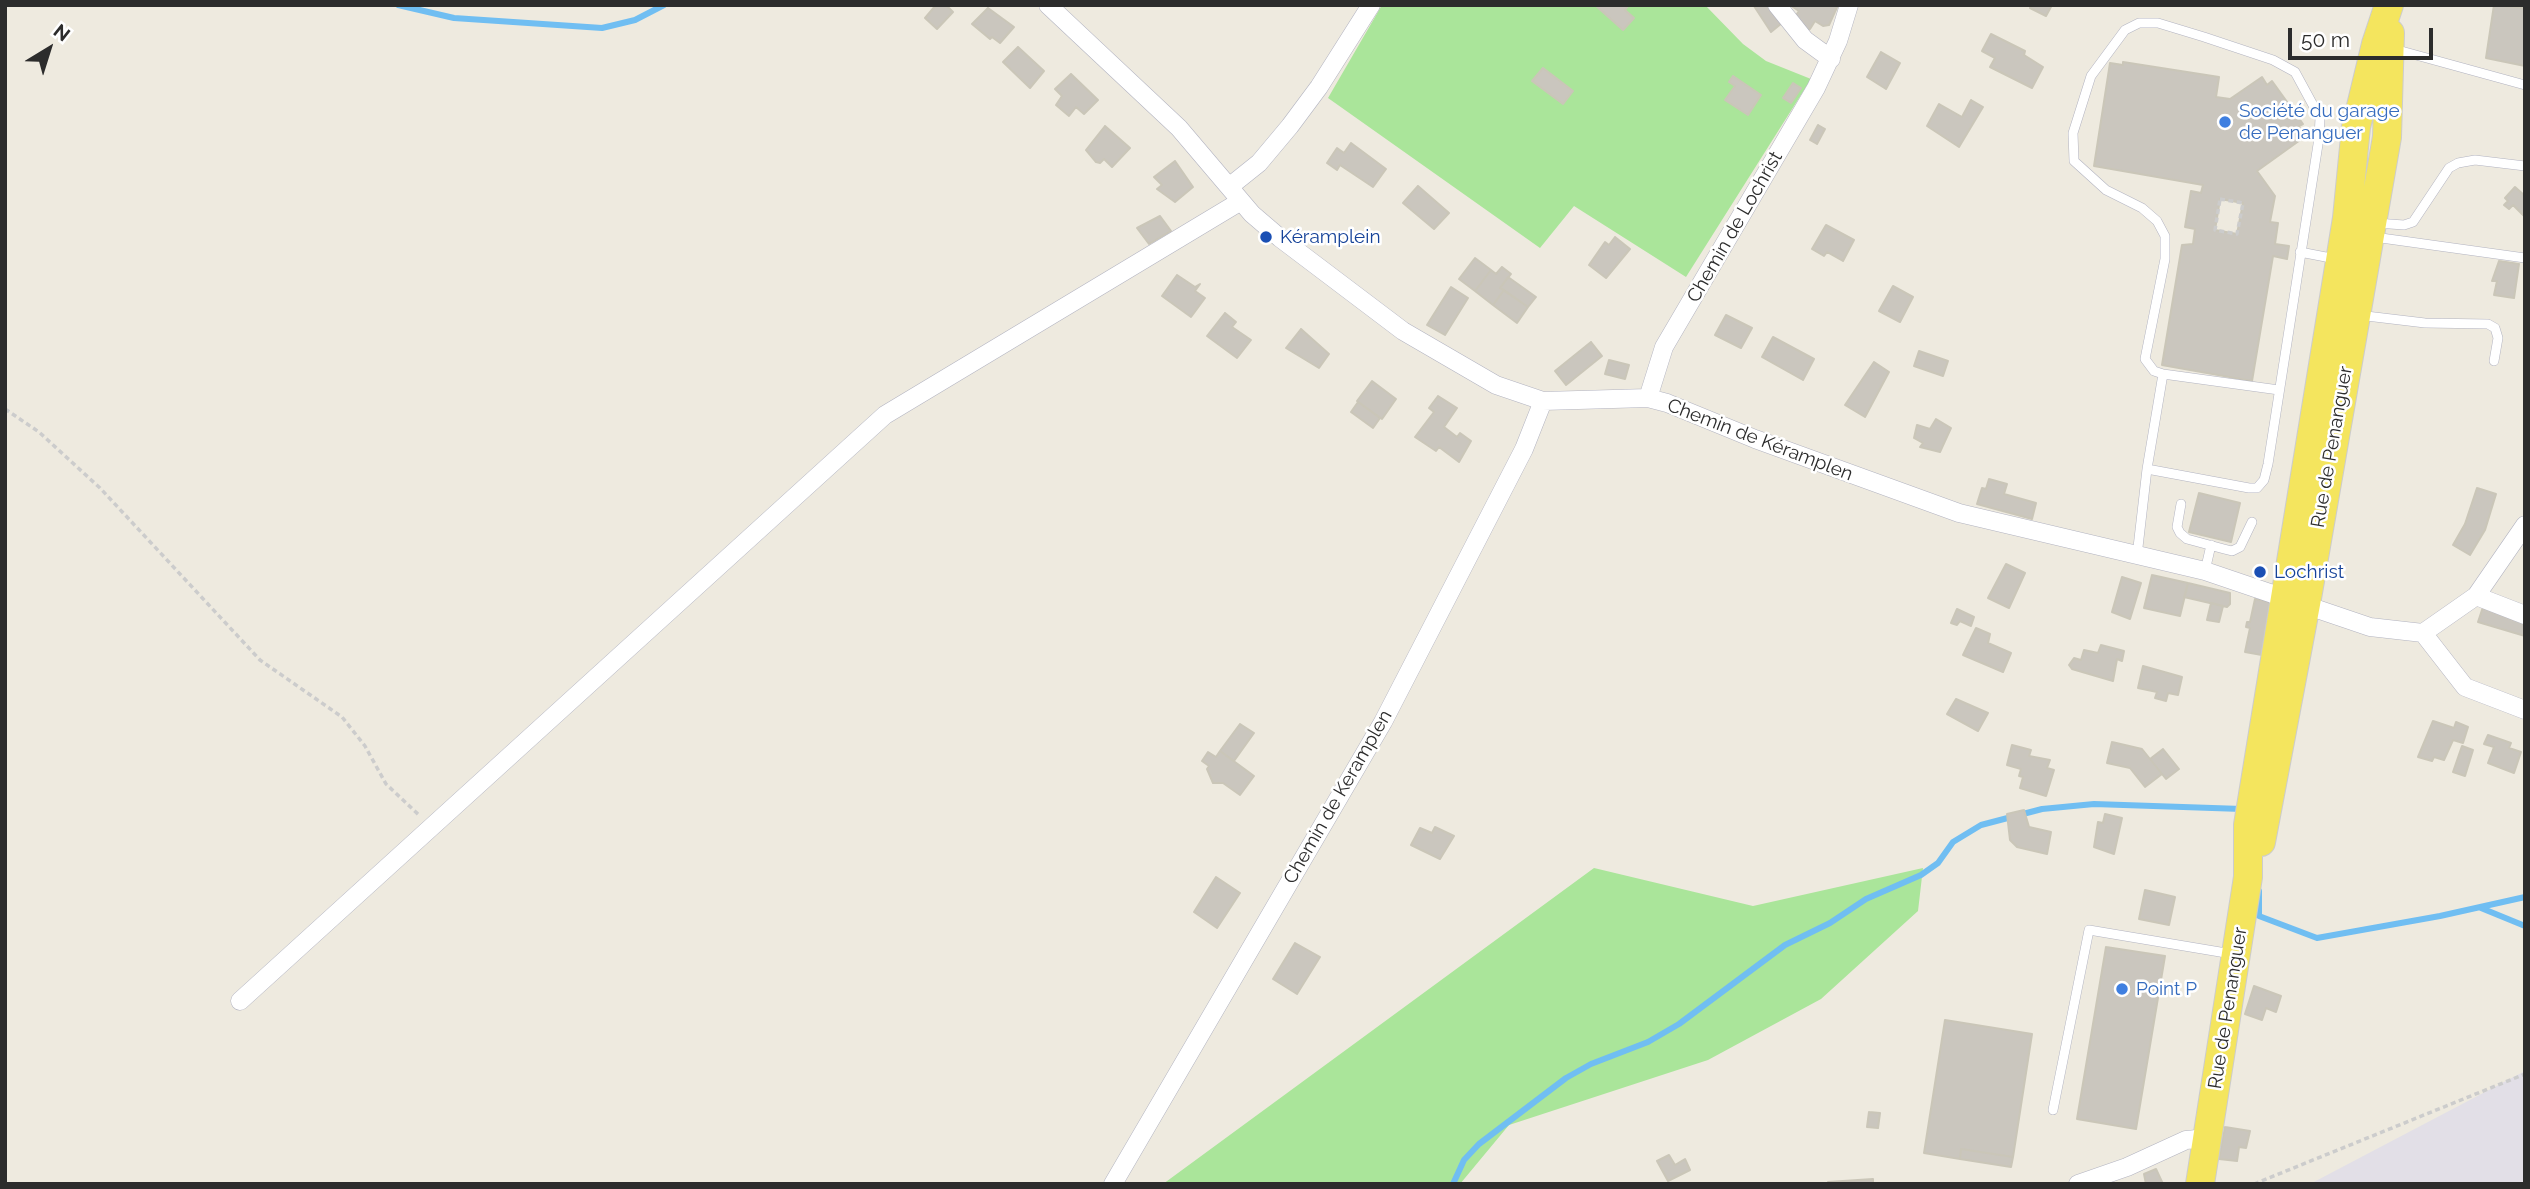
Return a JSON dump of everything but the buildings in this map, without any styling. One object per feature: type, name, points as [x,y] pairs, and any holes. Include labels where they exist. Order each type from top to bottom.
[{"type":"main road","name":"Rue de Penanguer","points":[[2200,1184],[2248,877],[2266,830],[2295,601],[2355,239],[2387,137],[2383,46],[2389,9]]},
{"type":"street","points":[[240,1001],[885,415],[1241,201],[1179,128],[1048,5]]},
{"type":"street","points":[[1228,187],[1259,163],[1290,126],[1371,5]]},
{"type":"street","points":[[1777,5],[1805,40],[1831,59]]},
{"type":"street","name":"Chemin de Lochrist","points":[[1648,398],[1664,347],[1727,245],[1831,59],[1849,5]]},
{"type":"street","name":"Chemin de Kéramplen","points":[[1241,201],[1280,238],[1403,331],[1471,372],[1543,401],[1569,403],[1648,398],[1959,513],[2205,571],[2370,626],[2423,633]]},
{"type":"street","name":"Chemin de Keramplen","points":[[1113,1184],[1383,722],[1524,449],[1543,401]]},
{"type":"street","points":[[2525,525],[2476,596],[2423,633],[2465,687],[2525,710]]},
{"type":"street","points":[[2476,596],[2525,615]]},
{"type":"street","points":[[2078,1184],[2127,1167],[2186,1140],[2207,1138]]},
{"type":"lane","points":[[2147,469],[2257,488],[2264,480],[2268,464],[2320,118],[2295,72],[2273,61],[2158,23],[2139,23],[2125,30],[2091,76],[2078,108],[2073,133],[2074,161],[2106,190],[2142,208],[2157,221],[2165,236],[2165,259],[2146,359],[2154,371],[2163,374],[2279,390]]},
{"type":"lane","points":[[2383,46],[2525,85]]},
{"type":"lane","points":[[2300,252],[2413,222],[2441,179],[2458,163],[2475,160],[2525,166]]},
{"type":"lane","points":[[2355,239],[2525,258]]},
{"type":"lane","points":[[2343,314],[2425,323],[2488,324],[2495,328],[2498,338],[2494,361]]},
{"type":"lane","points":[[2137,556],[2147,469],[2163,374]]},
{"type":"lane","points":[[2181,504],[2177,527],[2180,533],[2187,538],[2232,551],[2240,547],[2252,522]]},
{"type":"lane","points":[[2205,571],[2211,545]]},
{"type":"lane","points":[[2053,1110],[2089,930],[2237,955]]},
{"type":"path","points":[[2220,199],[2243,202],[2237,234],[2215,230],[2220,199]]},
{"type":"path","points":[[5,409],[39,432],[100,488],[260,660],[342,717],[365,746],[386,784],[432,827]]},
{"type":"path","points":[[2254,1184],[2525,1074]]},
{"type":"shaded area","points":[[2525,1071],[2525,1184],[2310,1184]]},
{"type":"green space","points":[[1382,5],[1705,5],[1743,44],[1766,61],[1811,79],[1686,277],[1574,206],[1540,248],[1328,98]]},
{"type":"green space","points":[[1594,868],[1753,906],[1923,868],[1918,911],[1821,999],[1708,1060],[1509,1125],[1460,1184],[1163,1184]]},
{"type":"waterway","points":[[398,5],[454,18],[602,28],[635,20],[664,5]]},
{"type":"waterway","points":[[1453,1184],[1464,1160],[1479,1144],[1566,1078],[1591,1064],[1648,1042],[1679,1024],[1785,945],[1830,923],[1866,899],[1921,875],[1938,863],[1953,842],[1981,825],[2042,809],[2094,804],[2242,809]]},
{"type":"waterway","points":[[2259,891],[2259,916],[2317,938],[2440,916],[2525,897]]},
{"type":"waterway","points":[[2481,908],[2525,926]]},
{"type":"place","name":"Société du garage de Penanguer","points":[[2225,122]]},
{"type":"place","name":"Kéramplein","points":[[1266,237]]},
{"type":"place","name":"Lochrist","points":[[2260,572]]},
{"type":"place","name":"Point P","points":[[2122,989]]}]
